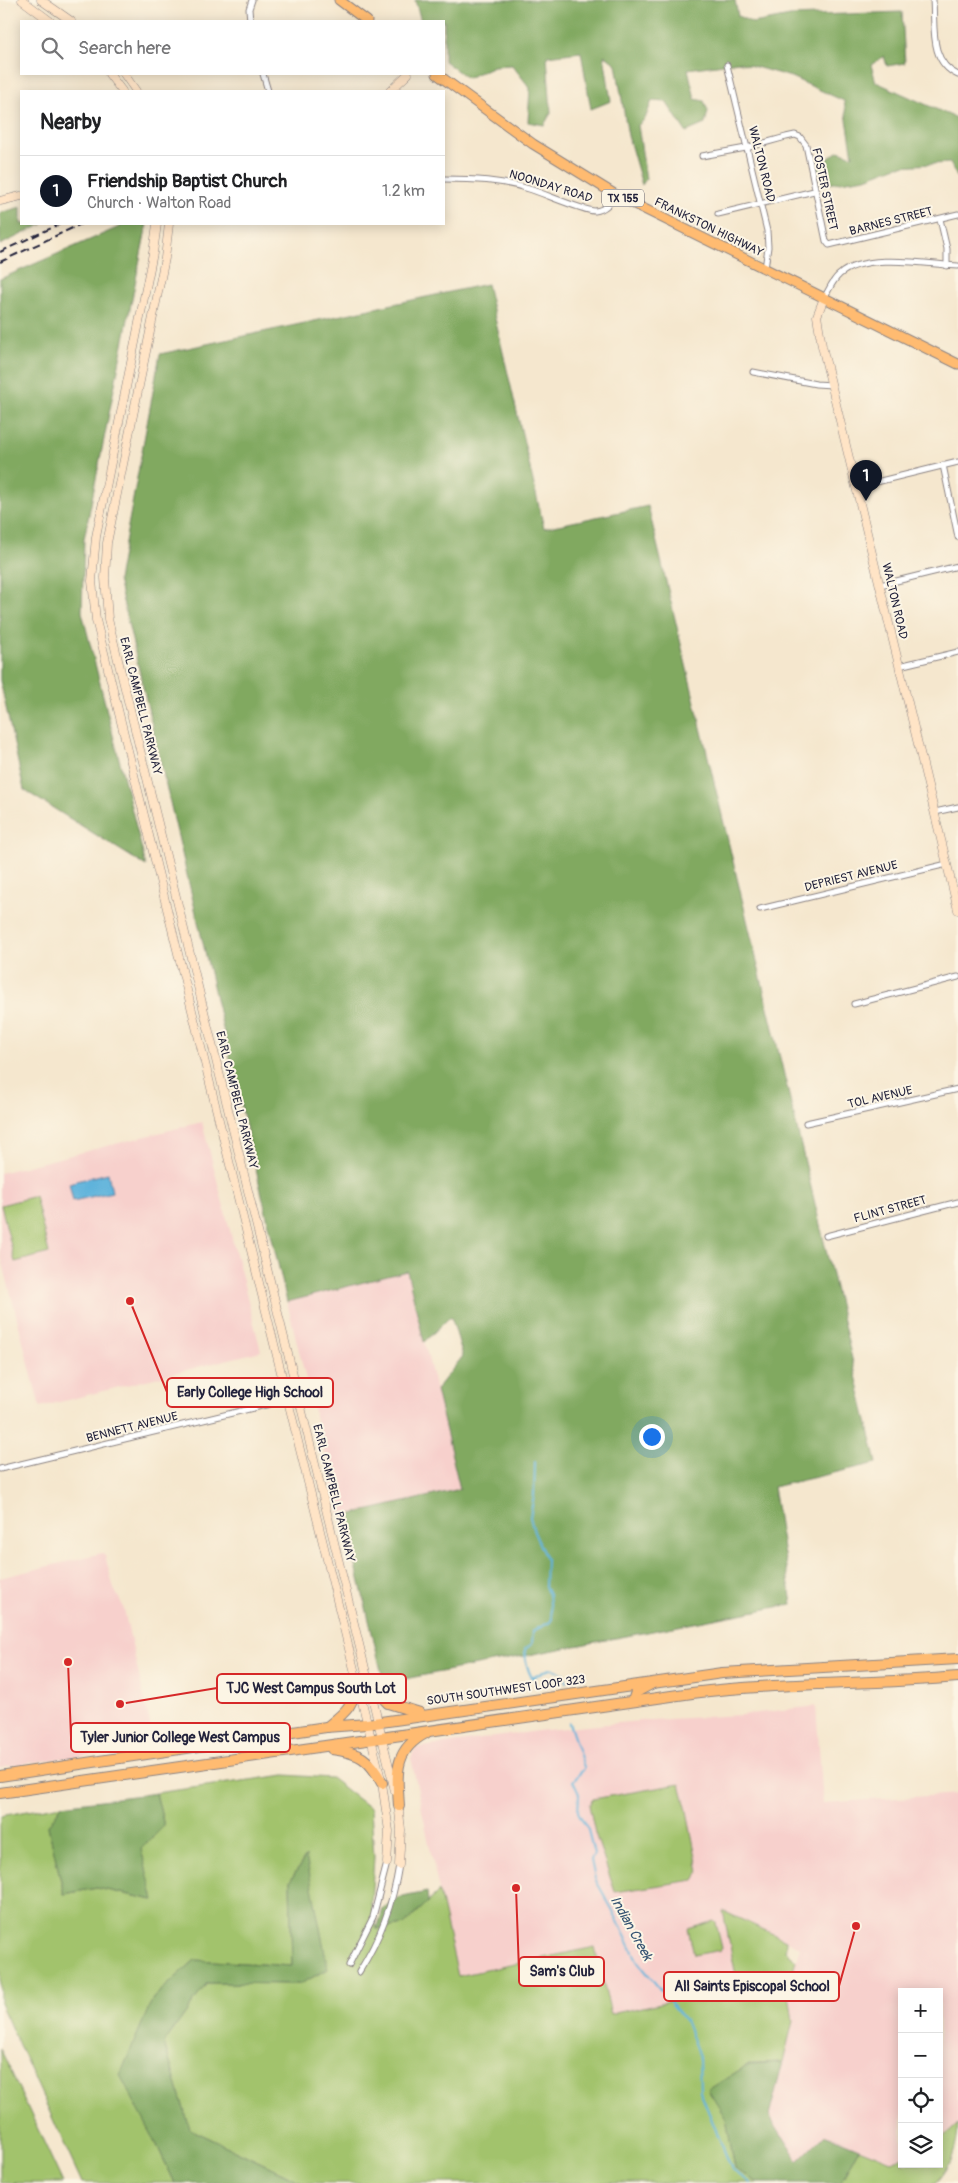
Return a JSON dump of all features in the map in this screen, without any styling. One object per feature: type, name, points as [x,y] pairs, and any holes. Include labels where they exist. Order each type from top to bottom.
[{"type":"highway","name":"SOUTH SOUTHWEST LOOP 323","points":[[0,1776],[659,1680],[754,1670],[886,1665],[958,1659]]},
{"type":"highway","points":[[0,1793],[633,1701],[741,1688],[958,1677]]},
{"type":"highway","points":[[326,1727],[350,1707],[354,1697],[356,1680]]},
{"type":"highway","points":[[633,1701],[636,1692],[659,1680]]},
{"type":"highway","points":[[370,1684],[388,1703],[426,1714]]},
{"type":"highway","points":[[399,1806],[398,1772],[402,1756],[414,1741],[433,1730]]},
{"type":"highway","points":[[316,1747],[348,1751],[359,1755],[372,1766],[382,1783]]},
{"type":"main road","points":[[22,0],[49,20]]},
{"type":"main road","points":[[41,0],[71,20]]},
{"type":"main road","points":[[339,0],[366,20]]},
{"type":"main road","points":[[110,75],[121,90]]},
{"type":"main road","points":[[125,75],[135,90]]},
{"type":"main road","points":[[391,90],[407,75]]},
{"type":"main road","name":"FRANKSTON HIGHWAY","points":[[438,75],[539,148],[616,195],[958,364]]},
{"type":"main road","points":[[0,201],[20,196]]},
{"type":"main road","name":"EARL CAMPBELL PARKWAY","points":[[157,225],[153,253],[96,537],[92,581],[96,620],[382,1783],[389,1831],[387,1863]]},
{"type":"main road","name":"EARL CAMPBELL PARKWAY","points":[[169,225],[165,258],[107,543],[105,578],[108,619],[399,1806],[401,1830],[399,1865]]},
{"type":"main road","name":"WALTON ROAD","points":[[824,298],[817,319],[958,910]]},
{"type":"main road","points":[[96,620],[108,619]]},
{"type":"main road","points":[[191,1011],[203,1008]]},
{"type":"street","points":[[250,20],[249,8],[252,0]]},
{"type":"street","points":[[934,0],[937,53],[944,65],[958,75]]},
{"type":"street","name":"WALTON ROAD","points":[[727,65],[767,239],[765,269]]},
{"type":"street","points":[[264,75],[268,90]]},
{"type":"street","name":"FOSTER STREET","points":[[746,148],[795,135],[800,137],[806,145],[814,191],[828,246]]},
{"type":"street","points":[[702,156],[746,148]]},
{"type":"street","name":"NOONDAY ROAD","points":[[445,179],[483,180],[508,184],[545,194],[593,211],[604,208],[616,195]]},
{"type":"street","points":[[718,214],[814,191]]},
{"type":"street","name":"BARNES STREET","points":[[828,246],[958,214]]},
{"type":"street","points":[[940,219],[947,250],[947,266]]},
{"type":"street","points":[[824,298],[840,274],[855,267],[902,261],[958,266]]},
{"type":"street","points":[[753,372],[816,384],[832,385]]},
{"type":"street","points":[[856,487],[958,462]]},
{"type":"street","points":[[942,466],[958,537]]},
{"type":"street","points":[[880,585],[958,566]]},
{"type":"street","points":[[899,666],[958,652]]},
{"type":"street","points":[[935,812],[958,807]]},
{"type":"street","name":"DEPRIEST AVENUE","points":[[760,908],[947,864]]},
{"type":"street","points":[[854,1004],[958,977]]},
{"type":"street","name":"TOL AVENUE","points":[[806,1124],[958,1089]]},
{"type":"street","name":"FLINT STREET","points":[[826,1236],[958,1202]]},
{"type":"street","name":"BENNETT AVENUE","points":[[0,1469],[299,1397]]},
{"type":"street","name":"EARL CAMPBELL PARKWAY","points":[[348,1965],[373,1917],[387,1863]]},
{"type":"street","name":"EARL CAMPBELL PARKWAY","points":[[359,1972],[376,1945],[385,1922],[399,1865]]},
{"type":"shaded area","points":[[202,1122],[261,1351],[40,1407],[0,1252],[0,1173]]},
{"type":"shaded area","points":[[407,1271],[460,1489],[340,1517],[287,1302]]},
{"type":"shaded area","points":[[102,1553],[105,1556],[114,1589],[123,1606],[149,1719],[153,1740],[151,1746],[0,1767],[0,1578]]},
{"type":"shaded area","points":[[816,1706],[823,1803],[958,1794],[958,2124],[943,2138],[943,1988],[898,1988],[898,2158],[890,2161],[825,2134],[798,2162],[768,2116],[793,2023],[788,1988],[800,1947],[723,1911],[738,1986],[611,2014],[595,1947],[457,1976],[411,1758],[415,1748],[545,1730],[651,1720],[741,1715]]},
{"type":"green space","points":[[415,0],[735,0],[738,16],[753,23],[790,16],[902,12],[905,63],[887,66],[884,56],[871,65],[876,82],[958,119],[958,179],[950,163],[897,166],[866,178],[821,185],[818,167],[838,151],[853,156],[844,101],[791,77],[738,62],[688,69],[695,99],[704,101],[708,111],[705,124],[686,132],[666,102],[652,101],[645,119],[638,125],[646,179],[642,185],[628,136],[616,64],[604,55],[611,101],[591,109],[581,52],[547,56],[551,113],[544,125],[528,122],[530,88],[512,65],[494,66],[467,78],[445,62],[445,20],[421,20]]},
{"type":"green space","points":[[20,207],[20,225],[41,225],[0,245],[0,213]]},
{"type":"green space","points":[[124,225],[147,225],[84,539],[82,612],[146,866],[24,790],[0,680],[0,279]]},
{"type":"green space","points":[[487,284],[544,528],[648,506],[877,1463],[773,1487],[792,1604],[384,1683],[344,1516],[460,1489],[436,1390],[463,1356],[451,1316],[424,1342],[407,1271],[287,1302],[118,580],[160,354]]},
{"type":"green space","points":[[35,1196],[49,1253],[15,1262],[1,1205]]},
{"type":"green space","points":[[285,1775],[331,1778],[371,1809],[374,1857],[371,1904],[377,1929],[404,1925],[439,1891],[458,1976],[595,1947],[611,2014],[738,1986],[723,1911],[786,1940],[785,1951],[796,1960],[788,1988],[793,2021],[783,2062],[751,2063],[708,2090],[726,2117],[735,2169],[759,2183],[304,2183],[190,2129],[164,2043],[207,1983],[300,1984],[328,1969],[305,1857],[290,1881],[292,1966],[195,1960],[153,1998],[154,2139],[175,2183],[82,2183],[0,2003],[0,1816],[62,1805],[48,1826],[64,1894],[97,1888],[153,1900],[141,1849],[164,1826],[156,1793]]},
{"type":"green space","points":[[680,1784],[699,1872],[694,1880],[615,1892],[595,1833],[589,1805],[593,1799]]},
{"type":"green space","points":[[156,1793],[164,1826],[141,1849],[154,1900],[97,1888],[64,1894],[48,1826],[62,1805]]},
{"type":"green space","points":[[306,1856],[328,1969],[300,1984],[207,1983],[164,2043],[190,2129],[304,2183],[175,2183],[120,2075],[153,1998],[195,1960],[292,1966],[290,1881]]},
{"type":"green space","points":[[427,1892],[428,1902],[404,1925],[377,1929],[383,1909],[398,1898]]},
{"type":"green space","points":[[714,1921],[721,1950],[694,1955],[688,1929]]},
{"type":"green space","points":[[0,2048],[63,2183],[0,2183]]},
{"type":"green space","points":[[783,2062],[769,2116],[798,2161],[825,2134],[859,2148],[840,2183],[759,2183],[735,2169],[726,2119],[708,2090],[749,2064]]},
{"type":"green space","points":[[958,2124],[953,2156],[946,2171],[936,2183],[840,2183],[859,2148],[891,2161],[898,2158],[898,2168],[943,2168],[943,2138]]},
{"type":"water","points":[[108,1173],[112,1192],[73,1201],[69,1183]]},
{"type":"waterway","name":"Indian Creek","points":[[535,1462],[534,1495],[530,1517],[534,1532],[546,1559],[545,1587],[549,1595],[552,1619],[533,1631],[532,1644],[525,1649],[526,1660],[532,1678],[554,1669],[564,1674],[566,1682]]},
{"type":"waterway","name":"Indian Creek","points":[[569,1723],[584,1767],[573,1781],[579,1794],[578,1812],[588,1830],[594,1854],[591,1860],[595,1879],[638,1962],[685,2020],[699,2056],[700,2091],[732,2170],[751,2183]]},
{"type":"railway","points":[[0,252],[58,225]]},
{"type":"railway","points":[[0,262],[79,225]]},
{"type":"place","name":"Friendship Baptist Church","points":[[866,501]]},
{"type":"place","name":"Early College High School","points":[[130,1301]]},
{"type":"place","name":"Tyler Junior College West Campus","points":[[68,1662]]},
{"type":"place","name":"TJC West Campus South Lot","points":[[120,1704]]},
{"type":"place","name":"Sam's Club","points":[[516,1888]]},
{"type":"place","name":"All Saints Episcopal School","points":[[856,1926]]}]
